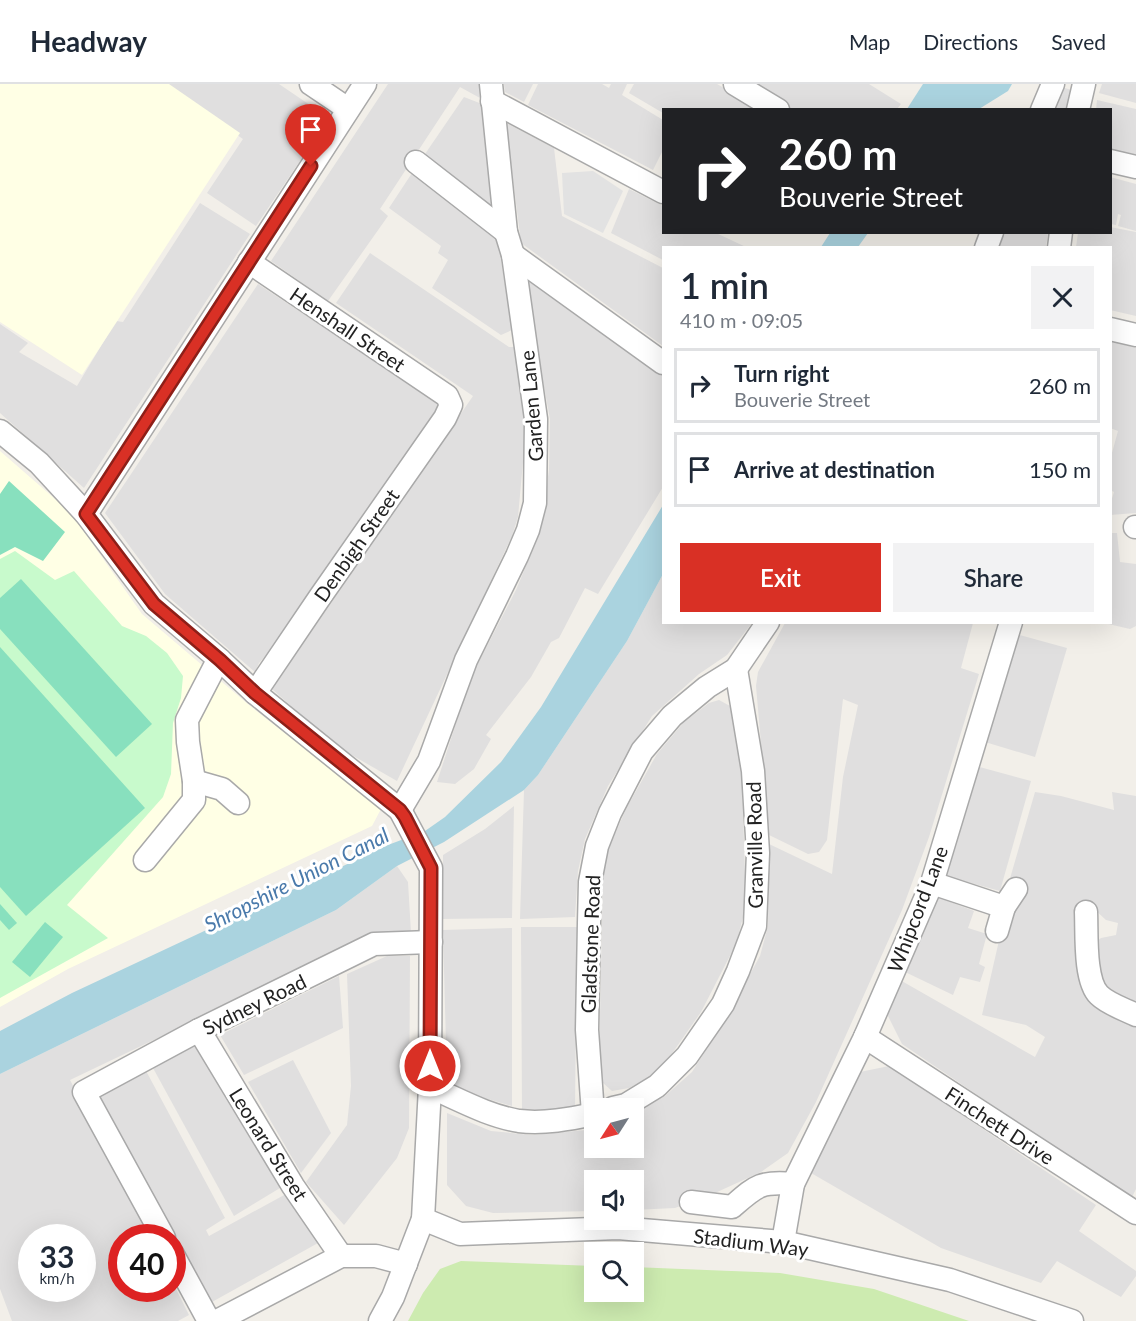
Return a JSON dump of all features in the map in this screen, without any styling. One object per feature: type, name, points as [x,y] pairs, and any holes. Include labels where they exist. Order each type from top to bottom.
[{"type":"street","points":[[311,84],[348,109]]},
{"type":"street","points":[[86,514],[365,84]]},
{"type":"street","points":[[735,84],[775,108]]},
{"type":"street","points":[[1043,108],[1053,84]]},
{"type":"street","points":[[1078,108],[1084,84]]},
{"type":"street","points":[[492,92],[662,191]]},
{"type":"street","name":"Garden Lane","points":[[403,814],[429,761],[466,660],[517,556],[528,530],[535,503],[536,419],[513,255],[506,232],[492,92]]},
{"type":"street","points":[[1112,161],[1136,167]]},
{"type":"street","points":[[416,162],[506,232]]},
{"type":"street","points":[[513,255],[662,362]]},
{"type":"street","name":"Henshall Street","points":[[249,262],[447,396]]},
{"type":"street","points":[[1112,329],[1136,335]]},
{"type":"street","name":"Denbigh Street","points":[[255,693],[445,418],[452,405],[447,396]]},
{"type":"street","points":[[0,431],[39,463],[86,514],[154,604],[255,693],[403,814],[431,868],[430,1087],[423,1219],[393,1297],[380,1321]]},
{"type":"street","name":"Gladstone Road","points":[[598,1098],[587,1030],[590,882],[597,846],[610,813],[642,751],[672,716],[707,687],[736,669],[767,624]]},
{"type":"street","name":"Whipcord Lane","points":[[783,1242],[793,1184],[865,1037],[932,884],[1010,624]]},
{"type":"street","points":[[145,860],[194,800],[187,720],[220,660]]},
{"type":"street","name":"Granville Road","points":[[637,1098],[657,1086],[687,1056],[723,1004],[755,926],[758,853],[753,771],[736,669]]},
{"type":"street","points":[[194,781],[222,789],[238,803]]},
{"type":"street","points":[[932,884],[1010,898],[997,931]]},
{"type":"street","points":[[1092,925],[1089,977],[1093,989],[1101,997],[1136,1015]]},
{"type":"street","name":"Sydney Road","points":[[156,1224],[84,1092],[200,1030],[374,944],[431,942]]},
{"type":"street","name":"Leonard Street","points":[[200,1030],[293,1186],[341,1256]]},
{"type":"street","name":"Finchett Drive","points":[[865,1037],[1136,1213]]},
{"type":"street","name":"Granville Road","points":[[430,1087],[494,1114],[519,1120],[559,1121],[584,1116]]},
{"type":"street","points":[[691,1202],[732,1208],[749,1191],[769,1182],[793,1184]]},
{"type":"street","name":"Stadium Way","points":[[423,1219],[460,1234],[618,1228],[783,1242],[950,1280],[1072,1321]]},
{"type":"street","points":[[217,1321],[341,1256],[376,1256],[406,1264]]},
{"type":"street","points":[[186,1279],[209,1321]]},
{"type":"shaded area","points":[[0,84],[169,84],[240,133],[82,375],[0,322]]},
{"type":"shaded area","points":[[162,84],[279,84],[329,118],[256,226],[207,193],[243,139]]},
{"type":"shaded area","points":[[388,84],[479,84],[480,98],[460,87],[380,209],[388,216],[328,301],[271,261]]},
{"type":"shaded area","points":[[504,84],[533,84],[524,102],[505,92]]},
{"type":"shaded area","points":[[538,84],[602,84],[609,88],[611,84],[627,84],[622,95],[662,119],[662,152],[653,170],[528,105]]},
{"type":"shaded area","points":[[634,84],[717,84],[759,108],[662,108],[662,112],[629,93]]},
{"type":"shaded area","points":[[747,84],[869,84],[901,104],[898,108],[788,108]]},
{"type":"shaded area","points":[[1102,84],[1136,84],[1136,103],[1099,93]]},
{"type":"shaded area","points":[[1061,87],[1072,90],[1067,108],[1053,108]]},
{"type":"shaded area","points":[[464,97],[482,104],[493,210],[423,157]]},
{"type":"shaded area","points":[[1097,100],[1136,109],[1136,157],[1112,151],[1112,108],[1096,108]]},
{"type":"shaded area","points":[[506,123],[554,148],[562,216],[662,267],[662,345],[521,243]]},
{"type":"shaded area","points":[[414,170],[498,241],[512,330],[501,335],[432,288],[448,260],[438,253],[441,246],[389,208]]},
{"type":"shaded area","points":[[593,171],[623,191],[603,233],[564,214],[562,173]]},
{"type":"shaded area","points":[[1112,178],[1136,184],[1136,231],[1118,226],[1121,215],[1118,214],[1116,225],[1112,224]]},
{"type":"shaded area","points":[[629,189],[662,206],[662,234],[718,234],[744,246],[662,246],[662,259],[611,233]]},
{"type":"shaded area","points":[[200,203],[250,234],[84,488],[0,413],[0,324],[28,343],[19,352],[77,386],[116,321],[123,322]]},
{"type":"shaded area","points":[[1112,227],[1136,232],[1136,316],[1112,310],[1112,246],[1076,246],[1078,234],[1112,234]]},
{"type":"shaded area","points":[[1001,234],[1048,234],[1046,246],[996,246]]},
{"type":"shaded area","points":[[370,253],[509,347],[516,347],[523,392],[527,462],[523,462],[518,517],[512,536],[397,781],[350,754],[319,731],[272,689],[473,396],[336,303]]},
{"type":"shaded area","points":[[527,281],[535,283],[662,373],[662,489],[598,594],[585,588],[559,638],[551,642],[531,677],[486,735],[491,739],[474,769],[455,784],[437,782],[471,677],[516,590],[540,532],[549,470],[550,419],[526,291]]},
{"type":"shaded area","points":[[258,284],[440,404],[284,635],[259,663],[255,672],[165,594],[105,513]]},
{"type":"shaded area","points":[[1112,342],[1136,348],[1136,513],[1112,515],[1114,492],[1112,491],[1112,453],[1118,431],[1112,429]]},
{"type":"shaded area","points":[[0,451],[70,512],[142,614],[249,705],[381,809],[372,826],[68,969],[0,1007]]},
{"type":"shaded area","points":[[1112,533],[1117,533],[1120,562],[1136,564],[1136,626],[1130,629],[1108,624],[1112,624]]},
{"type":"shaded area","points":[[662,576],[662,624],[751,624],[727,655],[699,674],[652,716],[608,786],[585,839],[578,871],[575,917],[520,919],[524,790],[538,775],[627,641]]},
{"type":"shaded area","points":[[784,624],[973,624],[961,668],[979,674],[929,837],[902,910],[816,1102],[788,1153],[761,1172],[675,1208],[644,1209],[644,1170],[584,1170],[584,1211],[493,1213],[466,1206],[447,1185],[447,1113],[491,1131],[532,1135],[584,1130],[584,1158],[644,1158],[644,1107],[665,1096],[692,1072],[722,1025],[760,956],[768,926],[769,844],[832,874],[843,777],[858,705],[843,699],[827,840],[819,852],[808,854],[769,835],[756,686],[758,672]]},
{"type":"shaded area","points":[[1016,634],[1067,648],[1035,757],[985,742]]},
{"type":"shaded area","points":[[719,700],[730,706],[734,719],[742,777],[746,906],[736,944],[701,1012],[659,1072],[629,1088],[612,1091],[602,1082],[599,1064],[605,856],[627,807],[657,754],[684,722],[709,703]]},
{"type":"shaded area","points":[[976,766],[1031,781],[1000,891],[946,876]]},
{"type":"shaded area","points":[[1035,792],[1061,796],[1114,810],[1112,792],[1136,796],[1136,1005],[1106,989],[1095,974],[1093,944],[1101,938],[1116,935],[1118,923],[1106,920],[1093,908],[1076,910],[1082,990],[1090,1003],[1136,1027],[1136,1189],[1131,1199],[902,1044],[885,1010],[900,980],[1035,1057],[1045,1037],[1026,1025],[982,1015],[1003,923],[1009,882]]},
{"type":"shaded area","points":[[514,806],[512,918],[443,919],[443,855],[485,829]]},
{"type":"shaded area","points":[[397,866],[408,882],[411,933],[369,937],[70,1080],[143,1224],[108,1224],[108,1302],[182,1302],[189,1315],[178,1321],[12,1321],[0,1289],[0,1074],[336,910]]},
{"type":"shaded area","points":[[935,896],[974,911],[968,928],[987,934],[979,964],[985,967],[980,982],[960,977],[953,995],[903,971]]},
{"type":"shaded area","points":[[521,927],[577,927],[575,1107],[546,1111],[522,1109]]},
{"type":"shaded area","points":[[512,928],[512,1106],[464,1092],[447,1082],[443,930]]},
{"type":"shaded area","points":[[387,956],[410,956],[409,1128],[397,1158],[344,1225],[306,1182],[347,1125],[351,1086],[347,974]]},
{"type":"shaded area","points":[[339,976],[343,1028],[244,1075],[220,1035]]},
{"type":"shaded area","points":[[198,1044],[280,1188],[234,1216],[153,1068]]},
{"type":"shaded area","points":[[293,1060],[331,1133],[301,1173],[248,1082]]},
{"type":"shaded area","points":[[889,1066],[1096,1205],[1079,1231],[1136,1271],[1136,1276],[1121,1297],[1057,1261],[1041,1283],[941,1248],[811,1173],[860,1072]]},
{"type":"shaded area","points":[[145,1069],[225,1218],[206,1230],[209,1236],[286,1194],[318,1243],[212,1302],[186,1255],[186,1224],[169,1224],[97,1095]]},
{"type":"green space","points":[[9,481],[65,532],[43,561],[15,547],[0,555],[0,494]]},
{"type":"green space","points":[[15,551],[55,580],[74,571],[122,626],[146,636],[167,653],[183,676],[181,698],[173,723],[171,774],[163,797],[67,905],[108,938],[0,998],[0,559]]},
{"type":"green space","points":[[21,579],[152,724],[116,757],[0,629],[0,598]]},
{"type":"green space","points":[[0,647],[145,808],[26,916],[0,887]]},
{"type":"green space","points":[[0,904],[17,923],[9,930],[0,920]]},
{"type":"green space","points":[[45,922],[63,937],[30,977],[12,962]]},
{"type":"green space","points":[[461,1261],[584,1266],[584,1302],[644,1302],[644,1267],[780,1273],[874,1289],[969,1321],[408,1321],[423,1293],[440,1269]]},
{"type":"water","points":[[923,84],[1012,84],[1008,91],[981,108],[908,108]]},
{"type":"water","points":[[829,234],[867,234],[859,246],[822,246]]},
{"type":"water","points":[[662,507],[662,576],[627,641],[538,775],[524,790],[444,842],[397,866],[336,910],[0,1074],[0,1031],[72,993],[388,845],[425,831],[445,817],[501,762],[541,707]]},
{"type":"route","points":[[311,166],[86,514],[154,604],[255,693],[400,810],[405,817],[431,868],[430,1066]]},
{"type":"water label","name":"Shropshire Union Canal","points":[[296,879]]}]
